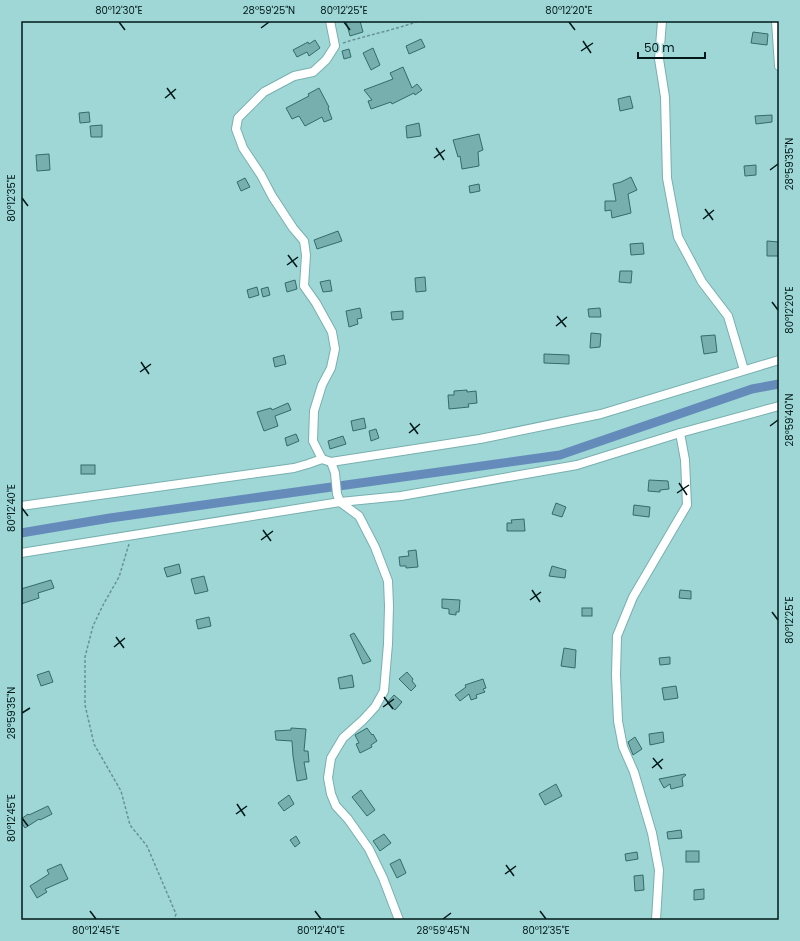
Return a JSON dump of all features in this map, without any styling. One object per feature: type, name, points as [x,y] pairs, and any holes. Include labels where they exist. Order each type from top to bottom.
[{"type":"street","points":[[322,459],[313,441],[314,411],[322,385],[331,368],[335,349],[332,332],[316,303],[304,286],[306,256],[304,241],[293,228],[272,196],[261,175],[243,148],[236,129],[238,118],[264,92],[294,76],[313,72],[326,60],[335,46],[330,21]]},
{"type":"street","points":[[662,21],[659,59],[665,97],[667,178],[678,237],[702,282],[728,316],[744,370]]},
{"type":"street","points":[[776,21],[779,66]]},
{"type":"street","points":[[21,506],[294,468],[322,459],[331,462],[480,439],[601,414],[779,360]]},
{"type":"street","points":[[21,553],[340,502],[401,496],[577,465],[680,433],[779,406]]},
{"type":"street","points":[[656,920],[659,870],[652,832],[634,772],[623,747],[618,721],[616,675],[617,636],[633,597],[687,505],[685,460],[680,433]]},
{"type":"street","points":[[331,462],[335,473],[337,494],[340,502],[359,516],[375,547],[388,581],[389,606],[388,644],[384,691],[375,707],[343,738],[332,758],[328,778],[331,794],[336,806],[348,819],[369,849],[383,878],[399,920]]},
{"type":"path","points":[[335,46],[363,37],[394,30],[419,21]]},
{"type":"path","points":[[132,535],[119,577],[93,626],[85,657],[85,705],[94,744],[121,791],[130,825],[147,846],[176,914],[174,920]]},
{"type":"building","points":[[346,21],[360,21],[363,32],[350,36]]},
{"type":"building","points":[[753,32],[768,34],[767,45],[751,43]]},
{"type":"building","points":[[421,39],[425,47],[409,54],[406,46]]},
{"type":"building","points":[[315,40],[320,48],[309,56],[307,52],[297,57],[293,50]]},
{"type":"building","points":[[373,48],[380,65],[371,70],[363,53]]},
{"type":"building","points":[[349,49],[351,57],[344,59],[342,51]]},
{"type":"building","points":[[403,67],[412,88],[417,84],[422,90],[415,95],[414,93],[392,104],[391,102],[371,109],[368,101],[372,100],[364,90],[393,79],[390,73]]},
{"type":"building","points":[[319,88],[329,107],[328,108],[332,119],[324,122],[322,117],[305,126],[299,116],[292,119],[286,108],[309,96],[308,94]]},
{"type":"building","points":[[630,96],[633,108],[620,111],[618,99]]},
{"type":"building","points":[[89,112],[90,122],[80,123],[79,113]]},
{"type":"building","points":[[772,115],[772,122],[756,124],[755,116]]},
{"type":"building","points":[[419,123],[421,136],[407,138],[406,126]]},
{"type":"building","points":[[102,125],[102,137],[91,137],[90,126]]},
{"type":"building","points":[[479,134],[483,150],[478,152],[479,166],[462,169],[460,156],[458,157],[453,140]]},
{"type":"building","points":[[49,154],[50,170],[37,171],[36,155]]},
{"type":"building","points":[[756,165],[756,175],[745,176],[744,166]]},
{"type":"building","points":[[631,177],[637,190],[628,194],[631,213],[612,218],[611,210],[605,211],[605,201],[616,201],[613,184]]},
{"type":"building","points":[[245,178],[250,187],[241,191],[237,182]]},
{"type":"building","points":[[479,184],[480,191],[470,193],[469,186]]},
{"type":"building","points":[[338,231],[342,241],[317,249],[314,240]]},
{"type":"building","points":[[767,241],[779,242],[779,256],[767,256]]},
{"type":"building","points":[[643,243],[644,254],[631,255],[630,244]]},
{"type":"building","points":[[620,271],[632,271],[631,283],[619,282]]},
{"type":"building","points":[[425,277],[426,291],[416,292],[415,278]]},
{"type":"building","points":[[295,280],[297,289],[287,292],[285,283]]},
{"type":"building","points":[[330,280],[332,291],[323,292],[320,282]]},
{"type":"building","points":[[257,287],[259,295],[249,298],[247,290]]},
{"type":"building","points":[[268,287],[270,295],[263,297],[261,289]]},
{"type":"building","points":[[360,308],[362,318],[357,319],[358,324],[349,327],[346,311]]},
{"type":"building","points":[[600,308],[601,317],[589,317],[588,309]]},
{"type":"building","points":[[403,311],[403,319],[392,320],[391,312]]},
{"type":"building","points":[[591,333],[601,334],[600,347],[590,348]]},
{"type":"building","points":[[715,335],[717,352],[704,354],[701,336]]},
{"type":"building","points":[[544,354],[569,355],[569,364],[544,363]]},
{"type":"building","points":[[284,355],[286,364],[275,367],[273,358]]},
{"type":"building","points":[[467,390],[467,392],[476,391],[477,403],[468,404],[469,407],[449,409],[448,395],[454,395],[454,391]]},
{"type":"building","points":[[288,403],[291,410],[275,416],[278,426],[264,431],[257,412],[271,408],[272,410]]},
{"type":"building","points":[[364,418],[366,428],[353,431],[351,421]]},
{"type":"building","points":[[376,429],[379,438],[371,441],[369,431]]},
{"type":"building","points":[[296,434],[299,441],[287,446],[285,438]]},
{"type":"building","points":[[343,436],[346,444],[330,449],[328,441]]},
{"type":"building","points":[[81,465],[95,465],[95,474],[81,474]]},
{"type":"building","points":[[649,480],[668,481],[669,489],[660,490],[660,492],[648,491]]},
{"type":"building","points":[[556,503],[566,507],[562,517],[552,514]]},
{"type":"building","points":[[634,505],[650,507],[649,517],[633,515]]},
{"type":"building","points":[[524,519],[525,531],[507,531],[507,523],[512,523],[511,520]]},
{"type":"building","points":[[416,550],[418,567],[406,568],[406,566],[400,566],[399,557],[409,556],[408,551]]},
{"type":"building","points":[[179,564],[181,573],[167,577],[164,568]]},
{"type":"building","points":[[552,566],[566,570],[565,578],[549,576]]},
{"type":"building","points":[[204,576],[208,591],[195,594],[191,579]]},
{"type":"building","points":[[51,580],[54,588],[38,593],[39,598],[21,604],[21,589]]},
{"type":"building","points":[[680,590],[691,591],[691,599],[679,598]]},
{"type":"building","points":[[442,599],[460,600],[459,612],[456,612],[456,615],[449,614],[449,609],[442,608]]},
{"type":"building","points":[[582,608],[592,608],[592,616],[582,616]]},
{"type":"building","points":[[209,617],[211,626],[198,629],[196,620]]},
{"type":"building","points":[[354,633],[371,661],[363,664],[350,635]]},
{"type":"building","points":[[564,648],[576,650],[575,668],[561,666]]},
{"type":"building","points":[[670,657],[670,664],[660,665],[659,658]]},
{"type":"building","points":[[49,671],[53,682],[41,686],[37,675]]},
{"type":"building","points":[[407,672],[413,679],[412,681],[416,686],[411,691],[399,679]]},
{"type":"building","points":[[352,675],[354,687],[340,689],[338,678]]},
{"type":"building","points":[[483,679],[486,688],[483,689],[485,692],[476,695],[477,698],[471,700],[469,694],[460,701],[455,695],[466,687],[465,685]]},
{"type":"building","points":[[676,686],[678,698],[664,700],[662,688]]},
{"type":"building","points":[[394,695],[402,702],[395,710],[387,703]]},
{"type":"building","points":[[291,728],[306,729],[304,751],[308,751],[309,762],[304,762],[307,779],[297,781],[292,741],[276,740],[275,731],[291,730]]},
{"type":"building","points":[[367,728],[377,741],[371,745],[372,747],[360,753],[356,744],[359,743],[355,735]]},
{"type":"building","points":[[663,732],[664,742],[650,745],[649,734]]},
{"type":"building","points":[[635,737],[642,749],[633,755],[628,742]]},
{"type":"building","points":[[686,775],[682,778],[683,786],[671,789],[670,784],[664,788],[659,779]]},
{"type":"building","points":[[556,784],[562,796],[545,805],[539,794]]},
{"type":"building","points":[[361,790],[375,810],[367,816],[352,797]]},
{"type":"building","points":[[289,795],[294,804],[284,811],[278,803]]},
{"type":"building","points":[[48,806],[52,814],[40,820],[39,819],[25,828],[21,822],[21,819],[28,814],[29,815]]},
{"type":"building","points":[[681,830],[682,838],[668,839],[667,832]]},
{"type":"building","points":[[384,834],[391,843],[380,851],[373,841]]},
{"type":"building","points":[[296,836],[300,843],[295,847],[290,840]]},
{"type":"building","points":[[686,851],[699,851],[699,862],[686,862]]},
{"type":"building","points":[[637,852],[638,859],[626,861],[625,854]]},
{"type":"building","points":[[400,859],[406,873],[397,878],[390,864]]},
{"type":"building","points":[[61,864],[68,879],[45,889],[47,892],[37,898],[30,886],[49,874],[47,870]]},
{"type":"building","points":[[643,875],[644,890],[635,891],[634,876]]},
{"type":"building","points":[[704,889],[704,899],[694,900],[694,890]]},
{"type":"waterway","points":[[21,533],[110,518],[560,455],[752,389],[779,384]]}]
